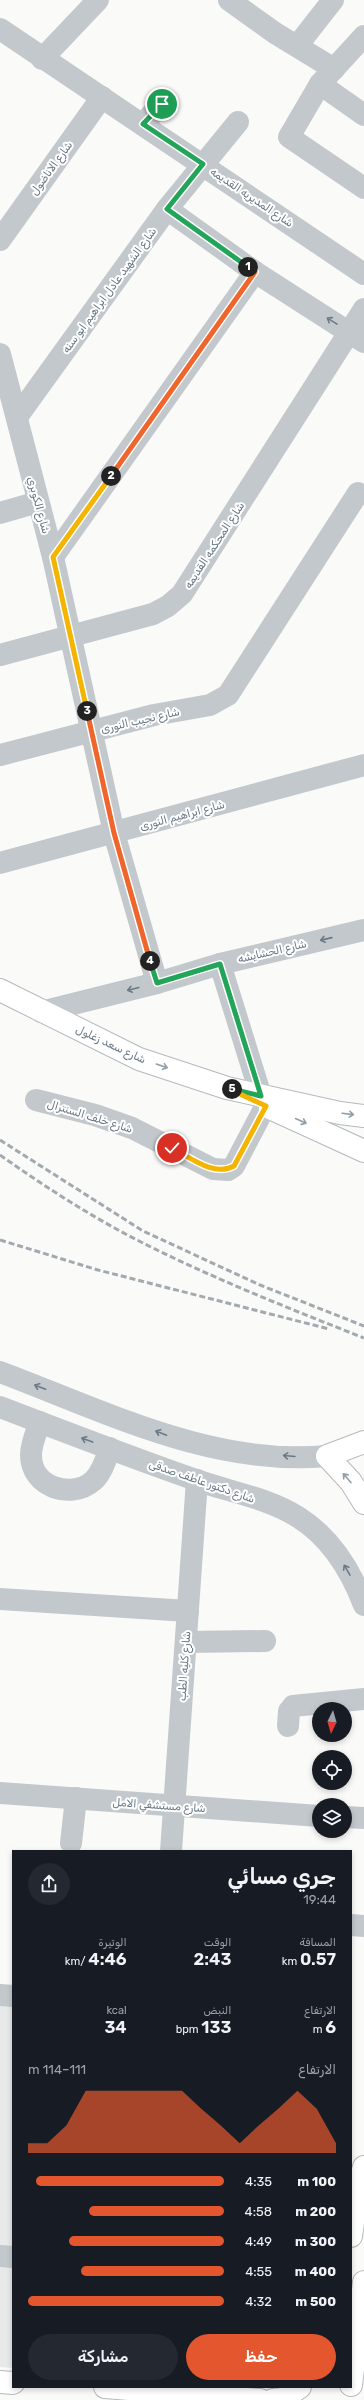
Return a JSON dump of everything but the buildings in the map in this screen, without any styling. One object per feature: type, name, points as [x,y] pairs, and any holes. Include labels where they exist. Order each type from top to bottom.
[{"type":"main road","name":"شارع سعد زغلول","points":[[0,990],[41,1012],[139,1059],[263,1101],[364,1151]]},
{"type":"main road","name":"شارع سعد زغلول","points":[[263,1101],[364,1116]]},
{"type":"main road","points":[[364,1442],[327,1456],[351,1482],[364,1502]]},
{"type":"main road","points":[[352,2230],[359,2184],[364,2167]]},
{"type":"main road","points":[[352,2378],[364,2282]]},
{"type":"main road","points":[[0,2382],[12,2383]]},
{"type":"main road","points":[[110,2388],[128,2392],[260,2400]]},
{"type":"main road","points":[[273,2400],[283,2399],[299,2388]]},
{"type":"main road","points":[[349,2400],[351,2388]]},
{"type":"street","points":[[297,46],[333,0]]},
{"type":"street","points":[[42,59],[92,2]]},
{"type":"street","points":[[236,2],[297,46],[364,116]]},
{"type":"street","name":"شارع المديريه القديمه","points":[[0,29],[42,59],[203,164],[364,274]]},
{"type":"street","points":[[364,36],[327,76],[290,134],[291,140],[364,188]]},
{"type":"street","name":"شارع الاناضول","points":[[0,240],[102,97]]},
{"type":"street","points":[[143,124],[162,104]]},
{"type":"street","name":"شارع الشهيد عادل ابراهيم ابو سنه","points":[[17,417],[167,209],[238,122]]},
{"type":"street","points":[[167,209],[255,272],[357,337]]},
{"type":"street","points":[[53,557],[255,272]]},
{"type":"street","name":"شارع المحكمه القديمه","points":[[0,655],[153,614],[168,606],[182,594],[357,337],[364,309]]},
{"type":"street","name":"شارع الكوبري","points":[[0,354],[5,393],[17,417],[53,557],[114,833],[157,983]]},
{"type":"street","name":"شارع نجيب النورى","points":[[0,755],[154,715],[210,705],[228,696],[255,650],[358,493]]},
{"type":"street","points":[[0,513],[38,502]]},
{"type":"street","name":"شارع ابراهيم النورى","points":[[0,863],[364,765]]},
{"type":"street","name":"شارع الحشايشه","points":[[41,1012],[157,983],[220,964],[364,930]]},
{"type":"street","points":[[220,964],[263,1101]]},
{"type":"street","name":"شارع خلف السنترال","points":[[36,1100],[95,1115],[132,1128],[213,1169],[220,1170],[234,1166],[263,1101]]},
{"type":"street","points":[[0,1372],[176,1439],[217,1448],[258,1454],[307,1458],[327,1456]]},
{"type":"street","name":"شارع دكتور عاطف صدقى","points":[[0,1408],[197,1480],[276,1506],[299,1517],[319,1533],[336,1551],[364,1605]]},
{"type":"street","points":[[40,1422],[31,1456],[34,1470],[43,1481],[55,1489],[69,1491],[76,1490],[94,1480],[102,1469],[110,1448]]},
{"type":"street","name":"شارع كليه الطب","points":[[171,1850],[197,1480]]},
{"type":"street","points":[[0,1599],[188,1611]]},
{"type":"street","points":[[186,1642],[265,1641]]},
{"type":"street","points":[[288,1726],[289,1711],[293,1706],[364,1699]]},
{"type":"street","name":"شارع مستشفي الامل","points":[[0,1793],[312,1816]]},
{"type":"street","points":[[71,1843],[76,1798]]},
{"type":"street","points":[[352,1817],[364,1818]]},
{"type":"street","points":[[352,1925],[364,1926]]},
{"type":"street","points":[[0,1995],[12,1996]]},
{"type":"street","points":[[0,2256],[12,2257]]},
{"type":"shaded area","points":[[0,1987],[12,1988],[12,2368],[0,2367]]},
{"type":"railway","points":[[0,1140],[143,1231],[260,1285],[364,1326]]},
{"type":"railway","points":[[0,1155],[68,1200],[139,1241],[222,1280],[364,1338]]},
{"type":"railway","points":[[0,1240],[98,1270],[329,1329]]},
{"type":"route","points":[[162,104],[143,124],[203,164],[167,209],[255,272],[53,557],[114,833],[157,983],[220,964],[261,1096],[227,1088],[266,1106],[234,1166],[228,1170],[213,1169],[172,1148]]}]
